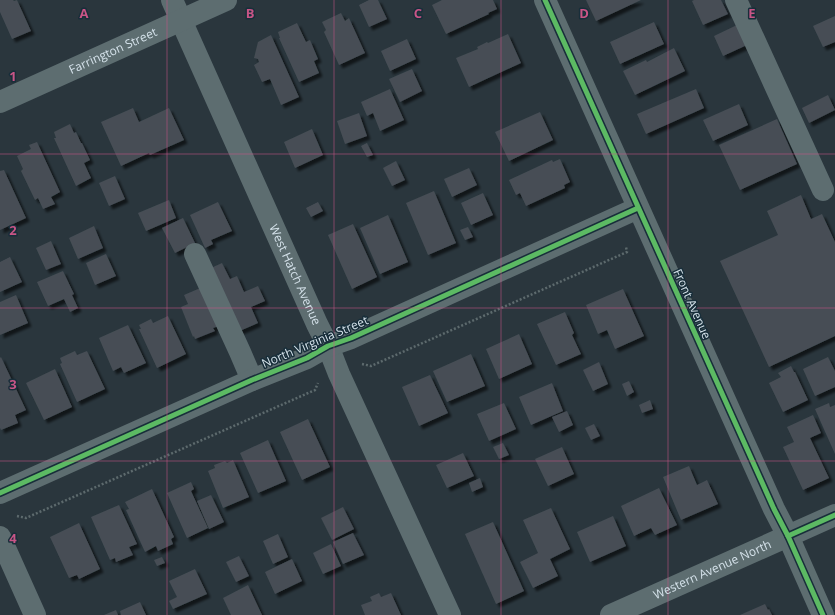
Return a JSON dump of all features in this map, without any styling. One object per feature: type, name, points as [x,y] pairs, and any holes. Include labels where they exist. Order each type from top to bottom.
[{"type":"street","name":"West Hatch Avenue","points":[[172,0],[313,317],[328,346],[339,374],[450,615]]},
{"type":"street","name":"Farrington Street","points":[[0,102],[226,0]]},
{"type":"street","name":"Front Avenue","points":[[545,0],[823,615]]},
{"type":"street","points":[[736,0],[824,190]]},
{"type":"street","name":"North Virginia Street","points":[[0,494],[252,380],[307,358],[328,346],[351,338],[638,208]]},
{"type":"street","points":[[195,254],[252,380]]},
{"type":"street","name":"Western Avenue North","points":[[611,615],[634,610],[835,515]]},
{"type":"street","points":[[0,537],[36,615]]},
{"type":"path","points":[[362,364],[371,366],[627,252],[626,247]]},
{"type":"path","points":[[17,516],[26,518],[294,400],[315,390],[318,382]]},
{"type":"building","points":[[0,0],[17,0],[31,31],[12,39],[0,12]]},
{"type":"building","points":[[369,0],[378,0],[387,19],[369,27],[359,5]]},
{"type":"building","points":[[442,0],[493,0],[497,9],[446,34],[432,5]]},
{"type":"building","points":[[586,0],[641,0],[596,21]]},
{"type":"building","points":[[721,0],[728,14],[703,25],[692,1]]},
{"type":"building","points":[[341,13],[345,21],[349,18],[365,53],[339,65],[324,32],[326,30],[322,22]]},
{"type":"building","points":[[835,16],[835,42],[823,47],[813,26]]},
{"type":"building","points":[[654,22],[664,44],[620,64],[610,42]]},
{"type":"building","points":[[297,23],[306,42],[310,40],[318,59],[314,61],[319,73],[299,82],[279,38],[278,32]]},
{"type":"building","points":[[737,25],[747,45],[723,56],[714,36]]},
{"type":"building","points":[[508,34],[521,63],[469,87],[456,58],[478,49],[477,47],[487,42],[488,43]]},
{"type":"building","points":[[271,35],[299,97],[281,105],[270,79],[262,82],[254,65],[259,62],[258,59],[254,58],[258,42]]},
{"type":"building","points":[[407,39],[416,59],[390,71],[381,51]]},
{"type":"building","points":[[674,48],[685,71],[635,95],[623,71],[646,60],[647,62]]},
{"type":"building","points":[[412,69],[422,91],[400,102],[389,79]]},
{"type":"building","points":[[390,89],[404,120],[380,131],[373,113],[367,116],[361,102]]},
{"type":"building","points":[[696,89],[704,108],[646,134],[637,114]]},
{"type":"building","points":[[828,95],[835,110],[809,123],[802,108]]},
{"type":"building","points":[[739,104],[748,125],[713,141],[703,120]]},
{"type":"building","points":[[133,108],[139,122],[169,108],[184,140],[150,155],[149,153],[121,166],[101,122]]},
{"type":"building","points":[[540,112],[553,140],[509,161],[495,132]]},
{"type":"building","points":[[359,113],[367,136],[345,144],[337,121]]},
{"type":"building","points":[[777,119],[797,164],[740,190],[719,145]]},
{"type":"building","points":[[70,124],[74,133],[76,132],[90,160],[84,163],[91,178],[76,186],[54,138],[56,138],[54,132]]},
{"type":"building","points":[[312,129],[323,155],[295,168],[284,142]]},
{"type":"building","points":[[37,142],[60,192],[51,197],[55,204],[43,209],[38,198],[35,200],[21,171],[23,169],[17,156],[31,149],[29,145]]},
{"type":"building","points":[[367,143],[373,155],[367,157],[361,146]]},
{"type":"building","points":[[560,159],[570,182],[564,185],[565,188],[526,206],[520,193],[516,195],[509,180],[552,160],[553,162]]},
{"type":"building","points":[[396,161],[405,180],[392,186],[383,168]]},
{"type":"building","points":[[469,168],[477,185],[452,197],[444,179]]},
{"type":"building","points":[[4,170],[26,218],[0,230],[0,171]]},
{"type":"building","points":[[115,176],[125,199],[109,206],[99,183]]},
{"type":"building","points":[[434,191],[456,243],[428,255],[406,203]]},
{"type":"building","points":[[483,193],[493,215],[471,225],[461,203]]},
{"type":"building","points":[[801,195],[811,219],[822,214],[835,242],[835,336],[769,367],[720,261],[778,235],[767,211]]},
{"type":"building","points":[[169,200],[176,218],[146,231],[138,213]]},
{"type":"building","points":[[218,202],[232,231],[211,240],[213,244],[205,248],[190,215]]},
{"type":"building","points":[[318,202],[323,211],[311,217],[306,208]]},
{"type":"building","points":[[388,215],[408,262],[380,274],[360,228]]},
{"type":"building","points":[[183,218],[195,243],[175,253],[162,228]]},
{"type":"building","points":[[353,224],[377,277],[352,289],[328,235]]},
{"type":"building","points":[[94,226],[103,248],[78,259],[69,238]]},
{"type":"building","points":[[468,227],[473,237],[465,240],[460,230]]},
{"type":"building","points":[[51,241],[61,264],[46,270],[36,248]]},
{"type":"building","points":[[106,254],[116,276],[95,285],[86,263]]},
{"type":"building","points":[[10,257],[22,282],[0,292],[0,262]]},
{"type":"building","points":[[222,263],[230,279],[237,276],[244,292],[258,286],[265,301],[251,307],[258,323],[235,333],[211,268]]},
{"type":"building","points":[[63,271],[74,294],[72,295],[78,308],[70,312],[64,299],[48,306],[37,282]]},
{"type":"building","points":[[205,286],[222,325],[213,328],[215,331],[195,339],[181,307],[188,304],[184,295]]},
{"type":"building","points":[[623,289],[644,336],[615,349],[607,330],[598,334],[586,305]]},
{"type":"building","points":[[16,295],[28,323],[0,335],[0,302]]},
{"type":"building","points":[[565,312],[574,333],[572,335],[581,354],[556,365],[537,324]]},
{"type":"building","points":[[168,316],[186,354],[157,368],[139,329],[141,329],[139,325],[151,319],[153,323]]},
{"type":"building","points":[[128,325],[146,363],[124,373],[121,367],[113,371],[99,338]]},
{"type":"building","points":[[519,334],[532,364],[499,379],[486,349]]},
{"type":"building","points":[[75,351],[77,355],[87,351],[105,389],[77,402],[60,364],[62,363],[60,358]]},
{"type":"building","points":[[471,354],[485,386],[447,402],[433,371]]},
{"type":"building","points":[[1,357],[26,410],[15,415],[18,423],[1,430],[0,358]]},
{"type":"building","points":[[828,357],[835,371],[835,387],[815,396],[803,369]]},
{"type":"building","points":[[599,362],[608,384],[593,391],[583,370]]},
{"type":"building","points":[[791,366],[808,400],[783,412],[769,383],[781,377],[778,373]]},
{"type":"building","points":[[55,369],[72,407],[44,420],[26,383]]},
{"type":"building","points":[[430,375],[448,413],[419,426],[402,387]]},
{"type":"building","points":[[629,381],[634,392],[627,396],[622,384]]},
{"type":"building","points":[[552,383],[563,411],[531,425],[519,397]]},
{"type":"building","points":[[650,400],[653,409],[642,413],[639,405]]},
{"type":"building","points":[[504,403],[516,429],[489,441],[477,414]]},
{"type":"building","points":[[829,403],[830,407],[835,405],[835,454],[815,409]]},
{"type":"building","points":[[567,411],[573,425],[559,432],[552,417]]},
{"type":"building","points":[[813,415],[821,433],[810,438],[829,478],[803,490],[783,447],[794,442],[787,427]]},
{"type":"building","points":[[308,419],[330,467],[302,480],[280,432]]},
{"type":"building","points":[[594,424],[600,436],[591,440],[585,428]]},
{"type":"building","points":[[268,440],[286,481],[258,493],[240,453]]},
{"type":"building","points":[[503,443],[509,455],[499,459],[493,447]]},
{"type":"building","points":[[562,447],[574,474],[548,486],[535,459]]},
{"type":"building","points":[[463,453],[474,476],[447,488],[436,465]]},
{"type":"building","points":[[233,460],[249,497],[223,508],[208,471],[215,468],[214,465],[225,461],[227,463]]},
{"type":"building","points":[[689,466],[697,485],[707,480],[718,504],[681,520],[663,477]]},
{"type":"building","points":[[480,478],[483,487],[472,492],[469,483]]},
{"type":"building","points":[[191,482],[194,489],[191,491],[208,528],[187,538],[167,493]]},
{"type":"building","points":[[659,488],[677,525],[655,535],[651,528],[634,536],[621,506]]},
{"type":"building","points":[[152,489],[174,537],[171,539],[173,544],[158,551],[156,546],[145,552],[126,510],[129,509],[125,502]]},
{"type":"building","points":[[211,495],[224,522],[209,529],[197,501]]},
{"type":"building","points":[[119,505],[137,544],[129,547],[133,555],[116,562],[115,558],[110,560],[91,517]]},
{"type":"building","points":[[343,507],[354,529],[332,540],[321,518]]},
{"type":"building","points":[[551,508],[570,549],[550,559],[558,576],[533,588],[520,562],[538,553],[523,520]]},
{"type":"building","points":[[613,516],[626,546],[590,562],[577,532]]},
{"type":"building","points":[[493,522],[524,591],[496,604],[465,534]]},
{"type":"building","points":[[79,523],[100,569],[79,579],[77,575],[69,578],[50,537]]},
{"type":"building","points":[[353,533],[364,555],[343,564],[333,542]]},
{"type":"building","points":[[278,534],[288,557],[273,564],[263,541]]},
{"type":"building","points":[[331,544],[341,566],[323,574],[313,553]]},
{"type":"building","points":[[239,556],[249,576],[236,582],[226,562]]},
{"type":"building","points":[[162,557],[165,563],[157,566],[154,560]]},
{"type":"building","points":[[292,559],[302,581],[275,594],[265,572]]},
{"type":"building","points":[[195,569],[207,594],[173,609],[169,601],[177,597],[169,581]]},
{"type":"building","points":[[248,585],[262,615],[231,615],[223,598]]},
{"type":"building","points":[[379,593],[381,597],[391,593],[401,615],[365,615],[361,605],[372,601],[370,597]]},
{"type":"building","points":[[140,602],[146,615],[121,615],[120,611]]},
{"type":"building","points":[[765,604],[772,615],[740,615]]},
{"type":"building","points":[[116,610],[118,615],[104,615]]},
{"type":"cycle path","points":[[545,0],[823,615]]},
{"type":"cycle path","points":[[0,493],[252,380],[307,358],[328,346],[351,338],[638,208]]},
{"type":"cycle path","points":[[788,536],[835,515]]}]
